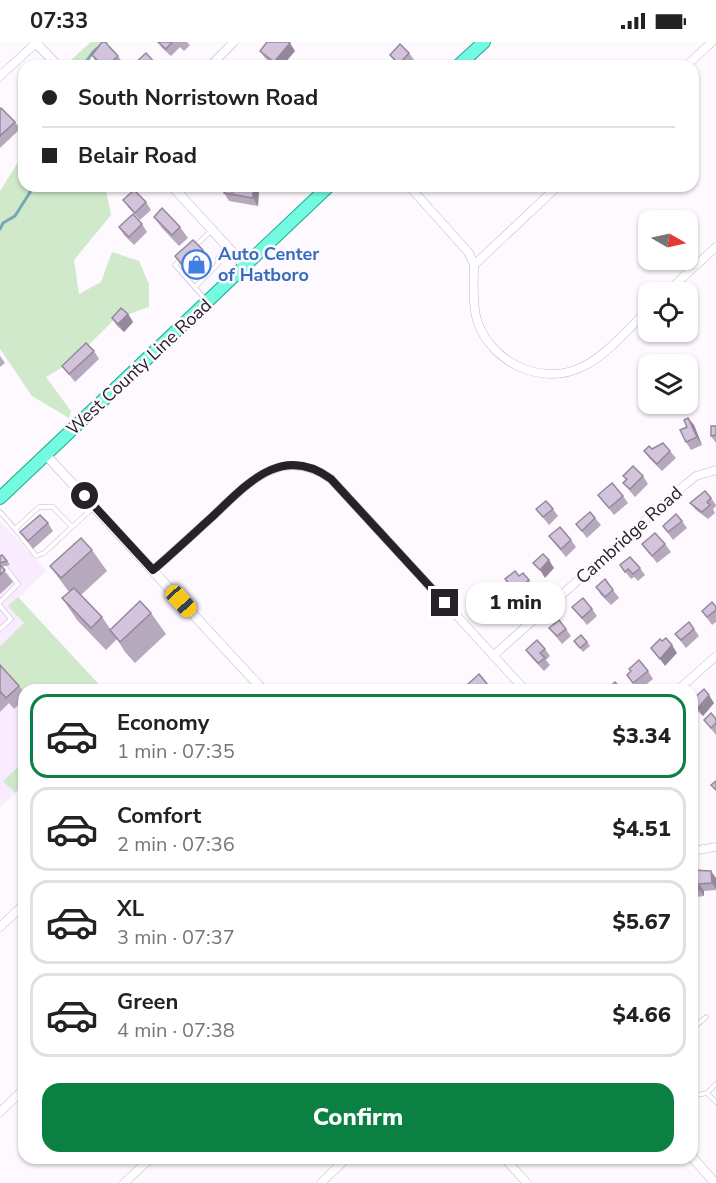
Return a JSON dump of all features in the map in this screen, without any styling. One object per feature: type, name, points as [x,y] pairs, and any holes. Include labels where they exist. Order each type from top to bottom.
[{"type":"main road","points":[[464,60],[484,42]]},
{"type":"main road","name":"West County Line Road","points":[[0,498],[323,192]]},
{"type":"street","points":[[216,60],[234,42]]},
{"type":"street","points":[[692,60],[712,42]]},
{"type":"street","points":[[0,76],[36,43],[52,60]]},
{"type":"street","points":[[177,192],[245,266]]},
{"type":"street","points":[[414,192],[469,252],[474,265],[474,305],[478,323],[488,342],[503,356],[530,372],[555,374],[574,370],[596,358],[638,319]]},
{"type":"street","points":[[474,265],[552,192]]},
{"type":"street","points":[[678,282],[716,247]]},
{"type":"street","points":[[46,455],[258,684]]},
{"type":"street","points":[[153,570],[260,475],[281,467],[303,466],[322,472],[331,479],[519,684]]},
{"type":"street","name":"Cambridge Road","points":[[493,656],[686,484],[696,476],[716,470]]},
{"type":"street","points":[[685,684],[716,656]]},
{"type":"street","points":[[698,850],[716,847]]},
{"type":"street","points":[[0,927],[18,910]]},
{"type":"street","points":[[0,1112],[18,1095]]},
{"type":"street","points":[[124,1183],[145,1164]]},
{"type":"street","points":[[321,1183],[341,1164]]},
{"type":"street","points":[[508,1164],[521,1181]]},
{"type":"street","points":[[698,1164],[716,1183]]},
{"type":"lane","points":[[190,251],[212,230]]},
{"type":"lane","points":[[195,287],[218,264],[218,258],[228,247]]},
{"type":"lane","points":[[183,258],[175,265],[207,302]]},
{"type":"lane","points":[[15,529],[39,507],[46,505],[53,507],[72,526]]},
{"type":"lane","points":[[0,512],[36,556],[44,553],[95,507]]},
{"type":"lane","points":[[0,602],[18,584],[4,566]]},
{"type":"lane","points":[[0,606],[11,619],[0,629]]},
{"type":"lane","points":[[698,1023],[705,1017]]},
{"type":"lane","points":[[698,1095],[706,1093],[716,1084]]},
{"type":"lane","points":[[706,1093],[716,1102]]},
{"type":"shaded area","points":[[0,521],[46,571],[18,598],[98,684],[18,684],[18,790],[0,807]]},
{"type":"green space","points":[[91,42],[109,42],[90,60],[71,60]]},
{"type":"green space","points":[[18,162],[18,192],[106,192],[111,215],[74,260],[79,294],[101,282],[112,252],[139,261],[149,284],[149,307],[115,319],[70,363],[46,377],[71,411],[69,418],[32,396],[0,349],[0,191]]},
{"type":"green space","points":[[18,597],[98,684],[18,684],[18,688],[0,668],[0,646],[24,623],[8,606]]},
{"type":"green space","points":[[18,767],[18,790],[15,793],[3,781]]},
{"type":"building","points":[[102,42],[105,42],[118,56],[114,60],[97,60],[92,55]]},
{"type":"building","points":[[158,42],[172,42],[166,49]]},
{"type":"building","points":[[267,42],[290,43],[276,60],[271,60],[260,51]]},
{"type":"building","points":[[400,44],[409,53],[403,60],[395,60],[390,55]]},
{"type":"building","points":[[146,53],[152,60],[138,60]]},
{"type":"building","points":[[0,109],[15,122],[0,136]]},
{"type":"building","points":[[132,192],[136,192],[146,202],[135,213],[123,200]]},
{"type":"building","points":[[253,192],[253,198],[224,193]]},
{"type":"building","points":[[162,208],[180,227],[172,235],[154,217]]},
{"type":"building","points":[[133,214],[142,224],[129,237],[119,227]]},
{"type":"building","points":[[193,240],[203,250],[185,268],[175,256]]},
{"type":"building","points":[[121,308],[128,314],[118,324],[112,318]]},
{"type":"building","points":[[86,343],[94,351],[69,374],[62,366]]},
{"type":"building","points":[[688,418],[697,437],[686,442],[680,430],[687,427],[684,420]]},
{"type":"building","points":[[711,426],[716,426],[716,435],[711,436]]},
{"type":"building","points":[[663,443],[670,451],[657,464],[644,451],[649,446],[652,449]]},
{"type":"building","points":[[633,466],[643,476],[630,489],[623,483],[627,479],[623,476]]},
{"type":"building","points":[[612,483],[623,496],[609,508],[598,495]]},
{"type":"building","points":[[705,491],[711,498],[707,502],[710,505],[702,512],[690,503]]},
{"type":"building","points":[[546,501],[553,509],[543,517],[536,509]]},
{"type":"building","points":[[590,512],[595,518],[582,531],[576,524]]},
{"type":"building","points":[[676,514],[682,521],[668,532],[663,526]]},
{"type":"building","points":[[40,515],[48,523],[28,541],[20,532]]},
{"type":"building","points":[[560,527],[571,540],[561,549],[549,536]]},
{"type":"building","points":[[655,533],[665,544],[652,556],[642,544]]},
{"type":"building","points":[[81,538],[92,550],[61,578],[50,566]]},
{"type":"building","points":[[543,554],[549,560],[540,570],[533,563]]},
{"type":"building","points":[[2,555],[7,561],[0,563],[0,556]]},
{"type":"building","points":[[630,557],[640,568],[633,574],[628,569],[625,572],[620,565]]},
{"type":"building","points":[[0,565],[5,570],[0,575]]},
{"type":"building","points":[[515,571],[519,576],[523,573],[529,580],[515,592],[505,579]]},
{"type":"building","points":[[605,579],[613,590],[605,597],[596,587]]},
{"type":"building","points":[[74,588],[102,617],[91,628],[62,598]]},
{"type":"building","points":[[486,593],[492,601],[499,595],[504,600],[491,612],[479,598]]},
{"type":"building","points":[[583,598],[592,609],[582,618],[572,607]]},
{"type":"building","points":[[140,601],[151,613],[120,642],[110,630]]},
{"type":"building","points":[[712,602],[716,610],[707,617],[702,611]]},
{"type":"building","points":[[559,620],[566,629],[557,636],[549,628]]},
{"type":"building","points":[[689,622],[694,629],[681,640],[675,634]]},
{"type":"building","points":[[581,635],[587,642],[580,648],[574,641]]},
{"type":"building","points":[[666,638],[672,645],[660,659],[651,648],[660,639],[662,641]]},
{"type":"building","points":[[537,640],[545,649],[540,653],[545,658],[538,663],[526,650]]},
{"type":"building","points":[[639,660],[648,671],[633,683],[627,675],[631,671],[629,669]]},
{"type":"building","points":[[0,665],[18,687],[6,698],[0,693]]},
{"type":"building","points":[[479,674],[487,684],[468,684]]},
{"type":"building","points":[[704,689],[709,695],[698,708],[698,694]]},
{"type":"building","points":[[711,713],[716,723],[711,728],[704,720]]},
{"type":"building","points":[[698,870],[711,871],[712,883],[699,884],[699,889]]},
{"type":"waterway","points":[[87,60],[105,42]]},
{"type":"waterway","points":[[0,229],[3,223],[15,216],[30,192]]},
{"type":"place","name":"Auto Center of Hatboro","points":[[197,264]]},
{"type":"route","points":[[85,496],[153,570],[260,475],[272,469],[291,465],[314,469],[331,479],[445,603]]}]
